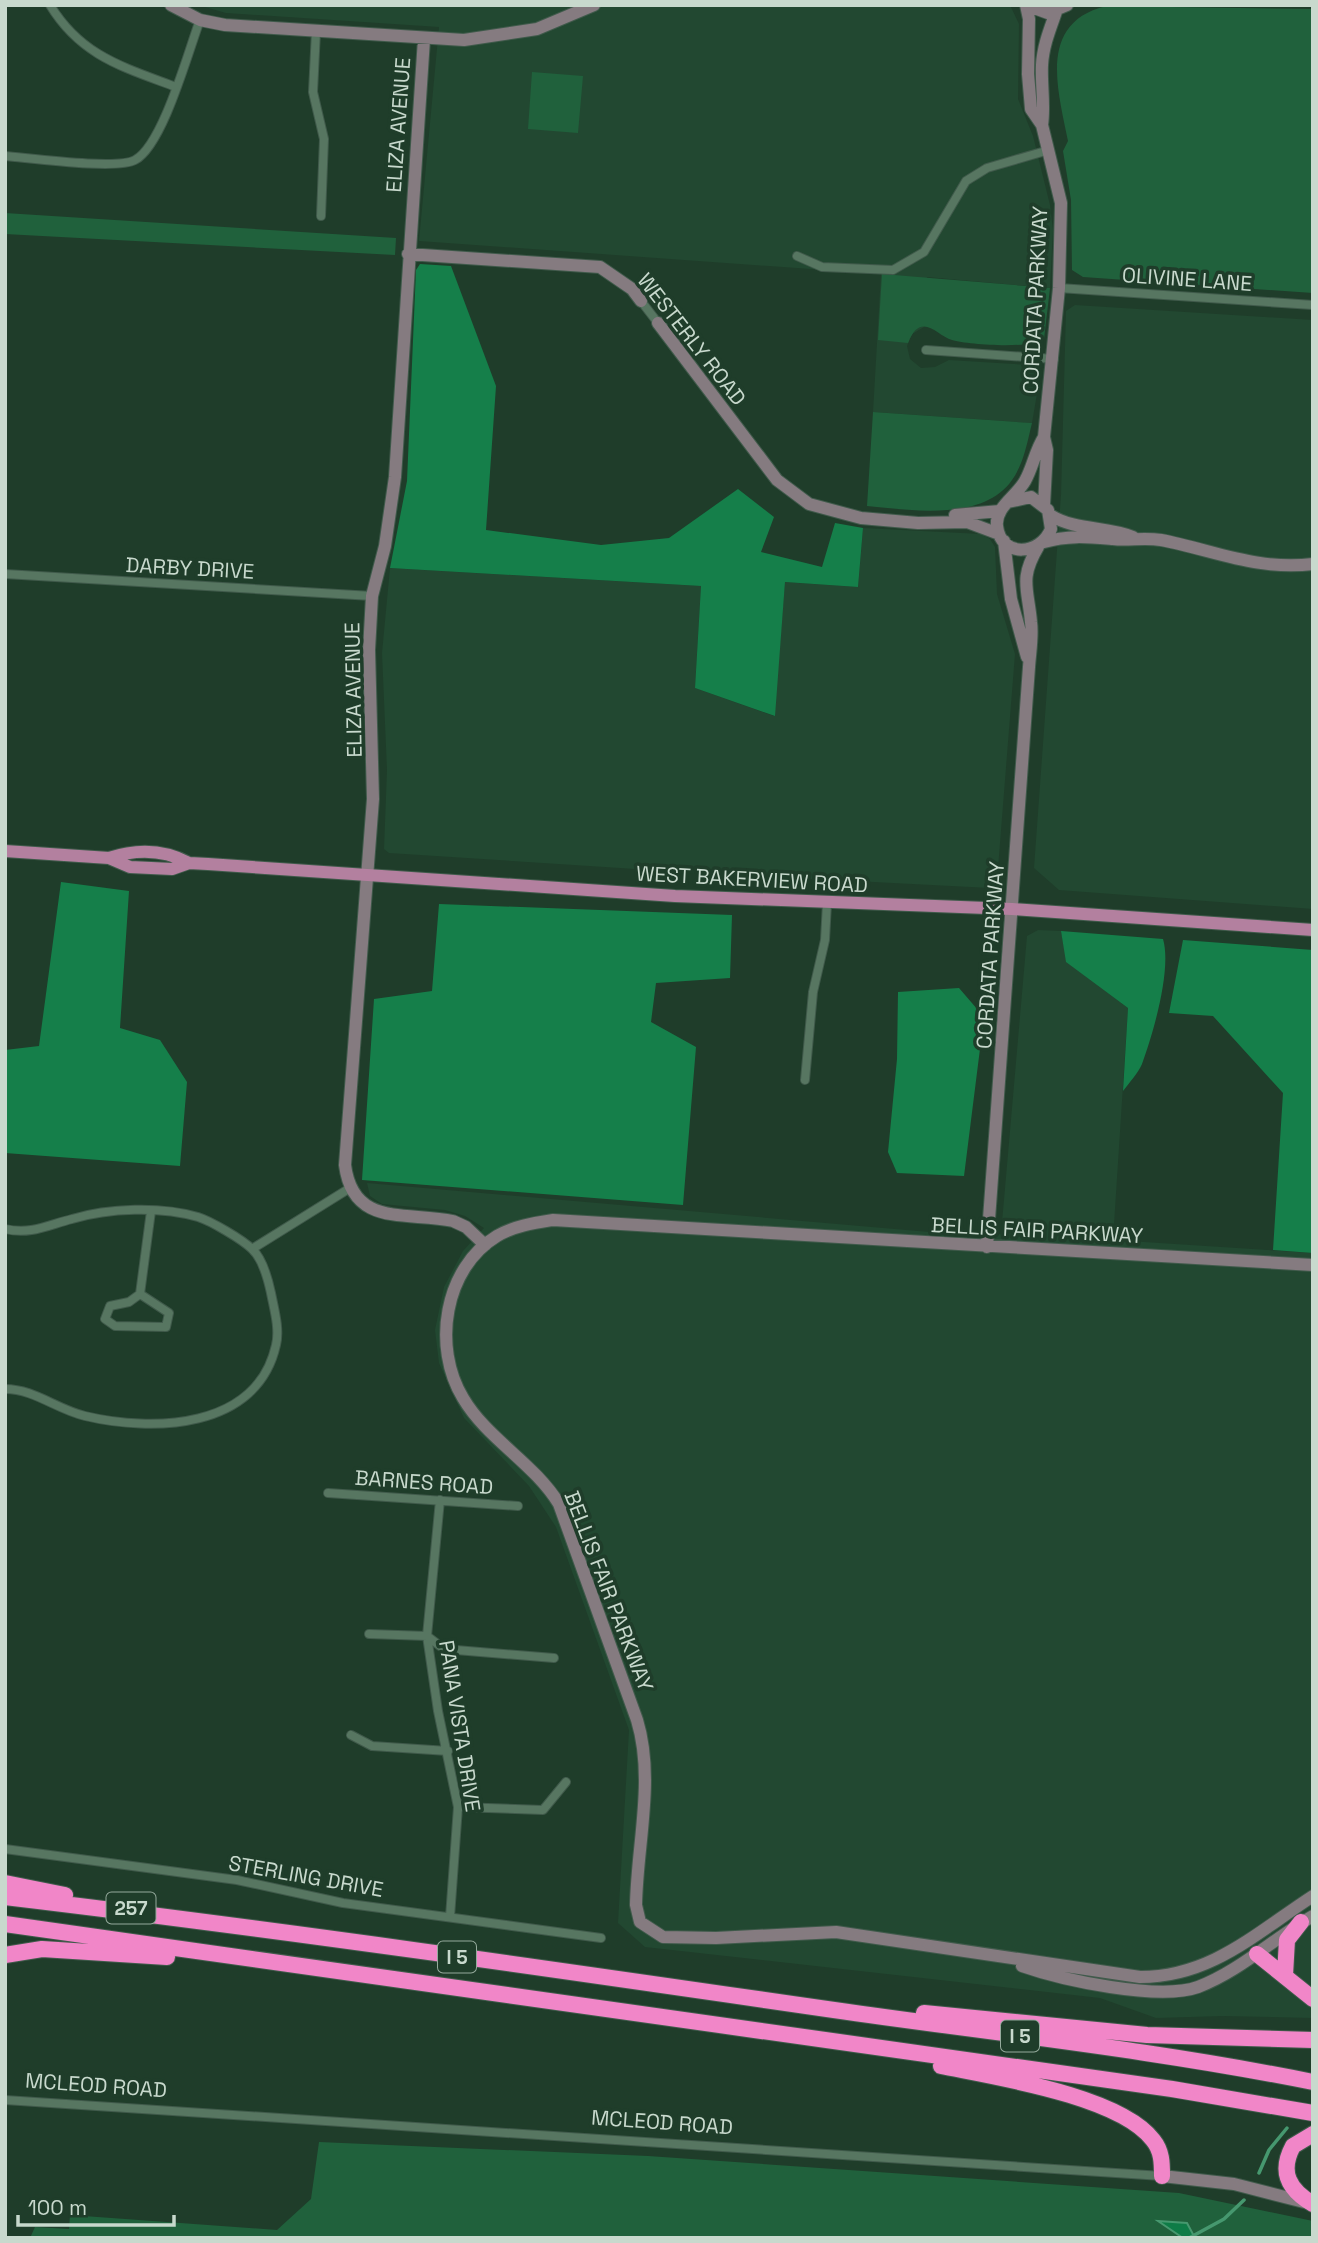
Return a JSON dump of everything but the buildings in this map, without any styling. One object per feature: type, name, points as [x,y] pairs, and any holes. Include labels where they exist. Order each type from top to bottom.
[{"type":"highway","name":"257","points":[[5,1883],[187,1919]]},
{"type":"highway","name":"I 5","points":[[5,1897],[187,1919],[726,1994],[1196,2061],[1313,2082]]},
{"type":"highway","points":[[1285,1975],[1287,1940],[1307,1919]]},
{"type":"highway","name":"I 5","points":[[5,1924],[1172,2088],[1313,2113]]},
{"type":"highway","points":[[5,1955],[61,1950],[303,1966]]},
{"type":"highway","points":[[1250,1958],[1285,1975],[1313,1999]]},
{"type":"highway","points":[[726,1994],[1147,2035],[1313,2040]]},
{"type":"highway","points":[[792,2036],[970,2072],[1105,2107],[1135,2123],[1153,2139],[1160,2151],[1163,2176]]},
{"type":"highway","points":[[1312,2204],[1292,2188],[1286,2172],[1293,2146],[1313,2134]]},
{"type":"main road","name":"WEST BAKERVIEW ROAD","points":[[5,851],[108,858],[130,851],[172,854],[189,863],[367,875],[827,903],[1012,909],[1313,930]]},
{"type":"street","points":[[50,5],[64,28],[86,48],[111,62],[176,87]]},
{"type":"street","points":[[171,5],[200,20],[225,25],[464,40],[514,34],[561,21],[594,5]]},
{"type":"street","points":[[1026,5],[1040,12],[1061,9]]},
{"type":"street","name":"CORDATA PARKWAY","points":[[1026,5],[1029,19],[1028,74],[1031,109],[1042,125],[1060,203],[1059,289],[1045,437],[1047,510]]},
{"type":"street","name":"CORDATA PARKWAY","points":[[1042,125],[1045,108],[1042,65],[1047,36],[1061,9]]},
{"type":"street","points":[[5,156],[105,164],[134,161],[152,146],[200,20]]},
{"type":"street","points":[[316,31],[313,92],[324,139],[321,216]]},
{"type":"street","name":"ELIZA AVENUE","points":[[350,1188],[345,1154],[373,781],[369,650],[372,596],[384,546],[395,477],[424,39]]},
{"type":"street","points":[[797,256],[822,267],[884,272],[893,270],[924,252],[965,181],[987,168],[1049,150]]},
{"type":"street","name":"WESTERLY ROAD","points":[[408,254],[600,267],[632,289],[777,480],[809,504],[832,513],[869,519],[967,522],[1001,538]]},
{"type":"street","name":"OLIVINE LANE","points":[[1059,289],[1313,305]]},
{"type":"street","points":[[926,350],[1054,359]]},
{"type":"street","name":"CORDATA PARKWAY","points":[[1004,506],[1026,480],[1037,447],[1045,437]]},
{"type":"street","points":[[1134,537],[1117,540],[1063,536],[1020,550],[1001,538],[1004,506],[1031,497],[1074,526],[1117,530],[1134,537],[1164,541],[1256,564],[1313,564]]},
{"type":"street","name":"WESTERLY ROAD","points":[[911,521],[919,517],[1004,506]]},
{"type":"street","points":[[1041,544],[1051,529],[1047,510]]},
{"type":"street","name":"CORDATA PARKWAY","points":[[1001,538],[1011,599],[1030,667]]},
{"type":"street","name":"CORDATA PARKWAY","points":[[987,1247],[1030,667],[1031,622],[1024,582],[1028,564],[1041,544]]},
{"type":"street","name":"DARBY DRIVE","points":[[5,575],[372,596]]},
{"type":"street","points":[[805,1080],[813,992],[825,940],[827,903]]},
{"type":"street","points":[[253,1249],[350,1188],[371,1210],[453,1220],[466,1227],[485,1245]]},
{"type":"street","points":[[140,1294],[169,1313],[169,1324],[166,1327],[114,1326],[105,1319],[110,1306],[129,1302],[140,1294],[151,1211]]},
{"type":"street","points":[[5,1229],[20,1232],[43,1229],[71,1219],[113,1212],[151,1211],[200,1217],[253,1249],[269,1284],[277,1342],[261,1378],[235,1405],[198,1420],[150,1423],[85,1416],[20,1389],[5,1389]]},
{"type":"street","name":"BELLIS FAIR PARKWAY","points":[[1313,1265],[987,1247],[580,1219],[553,1220],[515,1228],[485,1245],[473,1257],[456,1287],[446,1325],[446,1349],[463,1399],[546,1485],[559,1504],[637,1720],[643,1740],[645,1776],[636,1886],[640,1922],[663,1937],[716,1938],[836,1933],[1140,1977],[1168,1977],[1196,1970],[1313,1896]]},
{"type":"street","name":"BARNES ROAD","points":[[328,1493],[518,1506]]},
{"type":"street","name":"PANA VISTA DRIVE","points":[[440,1500],[427,1636],[458,1807],[450,1917]]},
{"type":"street","points":[[369,1634],[427,1636],[444,1649],[554,1658]]},
{"type":"street","points":[[351,1735],[372,1746],[448,1751]]},
{"type":"street","points":[[458,1807],[544,1810],[566,1782]]},
{"type":"street","name":"STERLING DRIVE","points":[[5,1849],[237,1880],[343,1903],[601,1938]]},
{"type":"street","name":"BELLIS FAIR PARKWAY","points":[[996,1957],[1035,1971],[1140,1991],[1194,1989],[1250,1958],[1307,1919]]},
{"type":"street","points":[[1247,1939],[1250,1958]]},
{"type":"street","points":[[1234,1948],[1250,1958]]},
{"type":"street","name":"MCLEOD ROAD","points":[[5,2100],[1163,2176],[1234,2184],[1312,2204]]},
{"type":"shaded area","points":[[198,5],[1010,5],[1019,24],[1018,99],[1033,136],[1050,205],[1053,230],[1050,288],[927,277],[924,327],[912,334],[907,346],[910,359],[921,368],[935,367],[949,360],[1028,365],[1036,368],[1039,382],[1032,423],[873,412],[881,274],[419,241],[439,27],[226,13]]},
{"type":"shaded area","points":[[1106,6],[1313,9],[1313,293],[1083,277],[1072,270],[1071,200],[1063,151],[1068,141],[1057,80],[1057,61],[1061,43],[1070,27],[1084,15]]},
{"type":"shaded area","points":[[532,72],[583,76],[578,133],[528,129]]},
{"type":"shaded area","points":[[5,213],[396,238],[395,255],[5,234]]},
{"type":"shaded area","points":[[420,264],[451,266],[496,386],[486,530],[601,545],[669,538],[738,489],[774,517],[761,552],[822,567],[835,523],[863,528],[858,587],[785,582],[775,716],[695,688],[701,586],[390,568],[407,481],[416,270]]},
{"type":"shaded area","points":[[882,274],[1050,288],[1044,339],[1014,345],[972,343],[946,338],[924,326],[913,333],[908,343],[878,340]]},
{"type":"shaded area","points":[[1075,305],[1313,320],[1313,909],[1059,890],[1034,868],[1061,495],[1066,311]]},
{"type":"shaded area","points":[[873,412],[1032,423],[1019,467],[1012,480],[999,493],[965,508],[904,510],[867,506]]},
{"type":"shaded area","points":[[863,528],[981,534],[990,539],[995,547],[997,594],[1015,654],[997,881],[990,888],[682,872],[389,853],[384,849],[387,770],[382,653],[390,568],[701,586],[695,688],[774,716],[785,582],[858,587]]},
{"type":"shaded area","points":[[61,882],[129,891],[120,1028],[160,1040],[187,1082],[180,1166],[5,1153],[5,1050],[39,1046]]},
{"type":"shaded area","points":[[439,904],[732,915],[730,978],[656,983],[651,1022],[696,1047],[683,1205],[362,1180],[374,999],[432,991]]},
{"type":"shaded area","points":[[1038,930],[1061,931],[1067,962],[1128,1008],[1113,1240],[1313,1253],[1313,2018],[1156,2018],[1100,1998],[645,1947],[618,1923],[629,1730],[556,1527],[529,1486],[464,1418],[439,1363],[435,1330],[444,1287],[463,1251],[484,1228],[465,1216],[445,1210],[382,1204],[370,1196],[367,1183],[964,1235],[1001,1234],[1027,936]]},
{"type":"shaded area","points":[[1061,931],[1163,939],[1165,967],[1156,1019],[1142,1064],[1123,1091],[1128,1008],[1066,962]]},
{"type":"shaded area","points":[[1183,940],[1313,950],[1313,1253],[1273,1250],[1283,1093],[1213,1016],[1169,1013]]},
{"type":"shaded area","points":[[959,988],[984,1017],[964,1176],[897,1173],[888,1152],[897,1059],[898,992]]},
{"type":"shaded area","points":[[319,2142],[648,2156],[1179,2193],[1313,2221],[1313,2238],[30,2238],[35,2227],[69,2229],[70,2215],[277,2230],[311,2199]]},
{"type":"shaded area","points":[[1158,2221],[1187,2223],[1195,2238],[1183,2238]]},
{"type":"waterway","points":[[1259,2173],[1269,2150],[1287,2128]]},
{"type":"waterway","points":[[1189,2238],[1224,2219],[1244,2200]]}]
